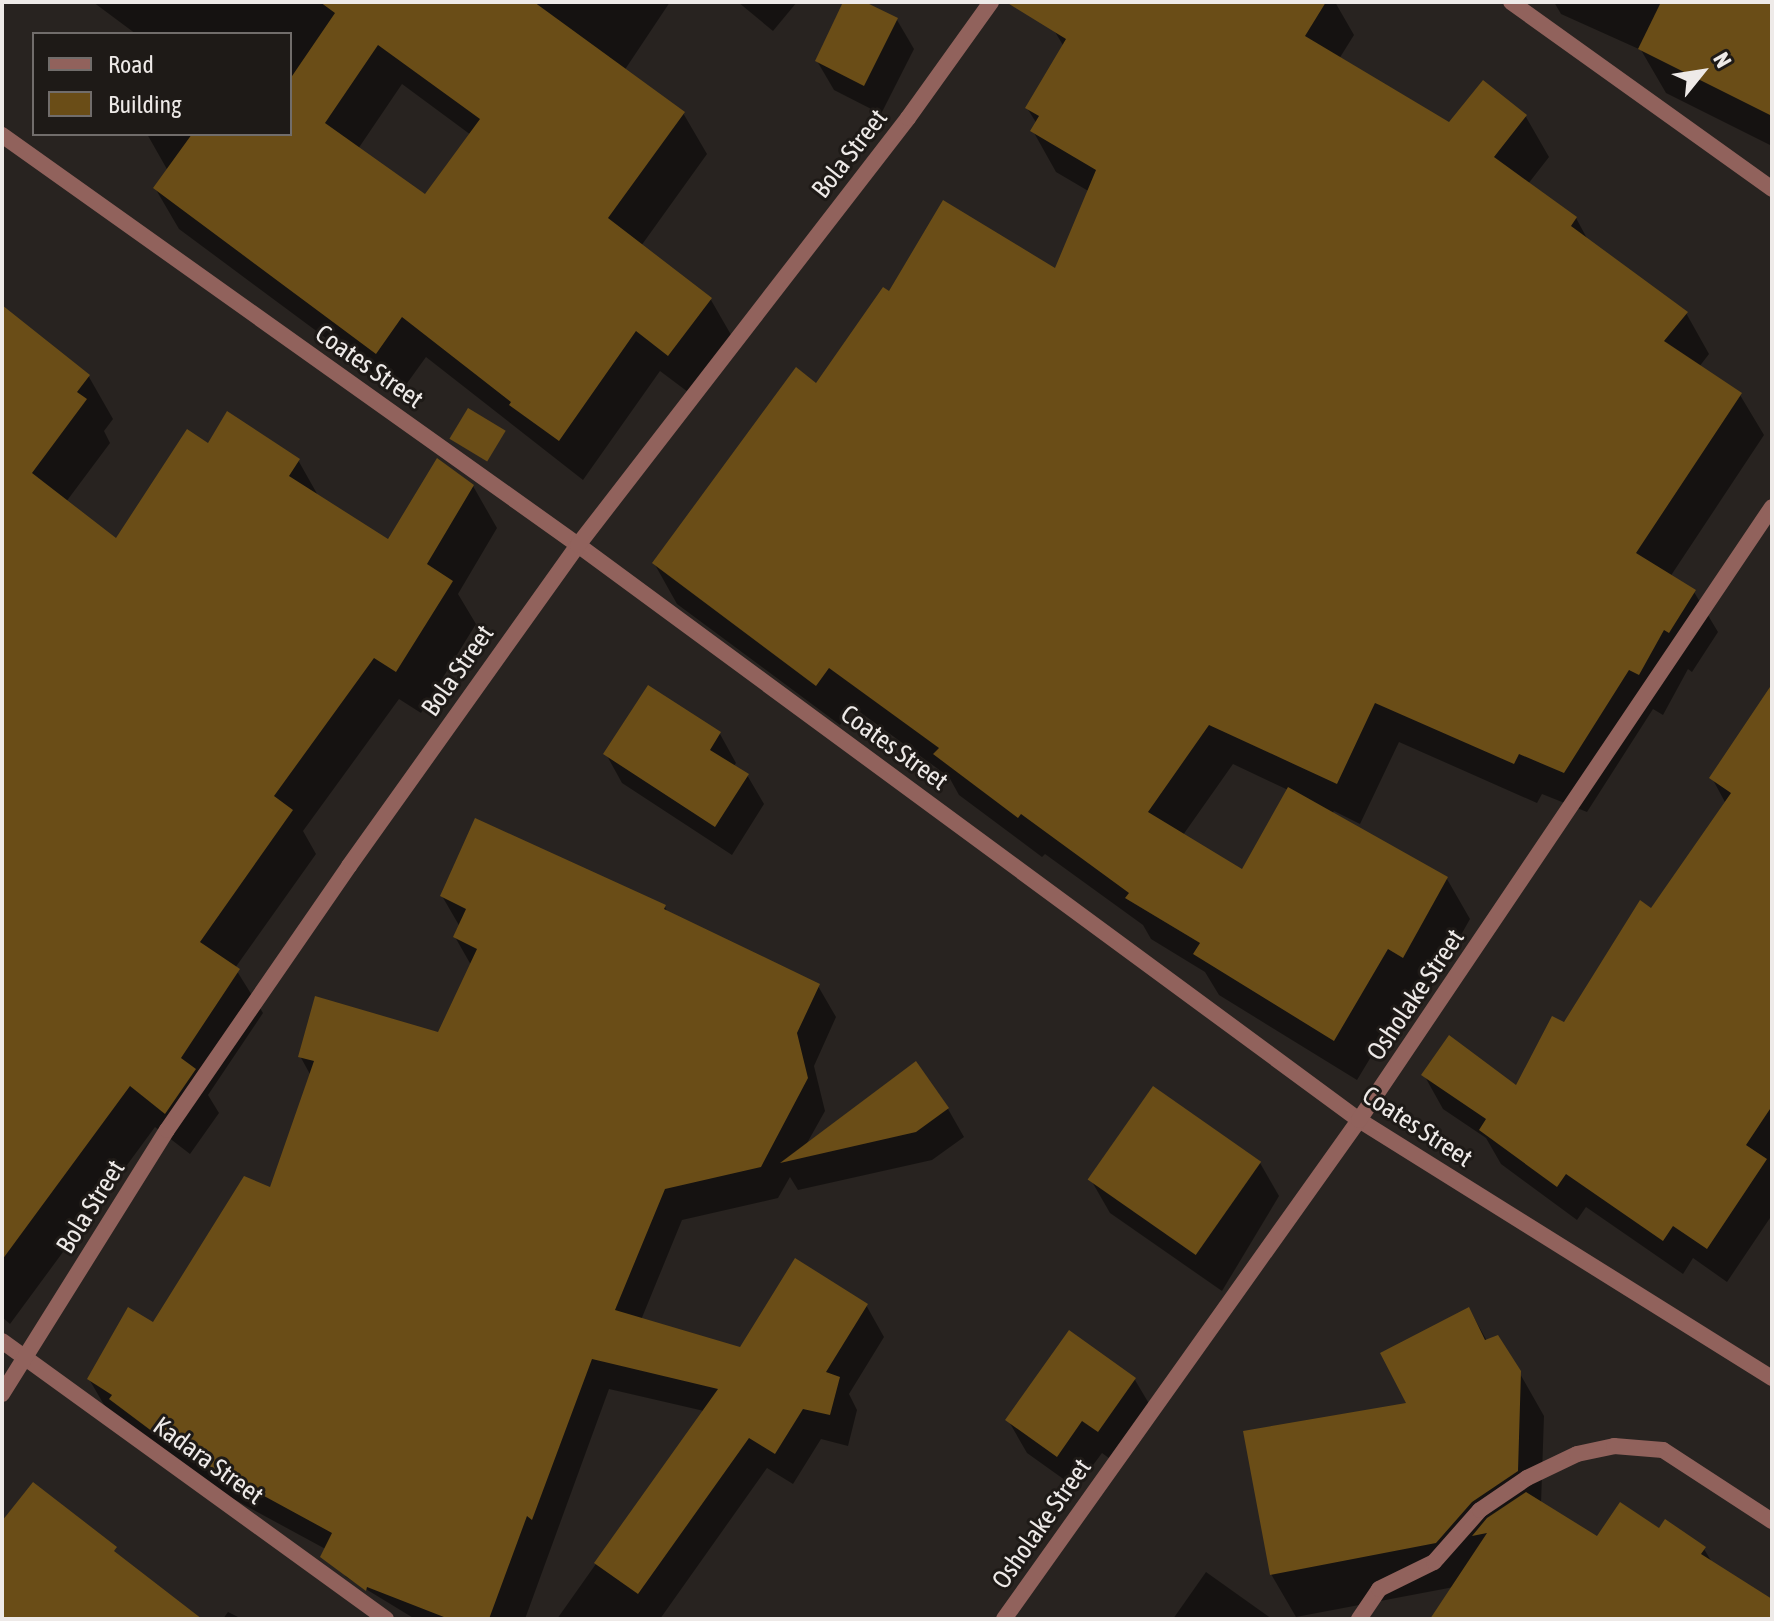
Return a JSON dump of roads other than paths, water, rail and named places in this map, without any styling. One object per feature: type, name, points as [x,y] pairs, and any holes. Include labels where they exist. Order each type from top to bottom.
[{"type":"street","name":"Bola Street","points":[[2,1394],[167,1130],[349,866],[578,545],[908,118],[991,2]]},
{"type":"street","points":[[1511,2],[1772,189]]},
{"type":"street","name":"Coates Street","points":[[2,135],[578,545],[1359,1120],[1772,1378]]},
{"type":"street","name":"Osholake Street","points":[[1004,1619],[1359,1120],[1772,507]]},
{"type":"street","name":"Kadara Street","points":[[2,1341],[386,1619]]},
{"type":"street","points":[[1359,1619],[1379,1589],[1434,1562],[1480,1510],[1527,1478],[1577,1454],[1614,1446],[1663,1450],[1772,1521]]}]
